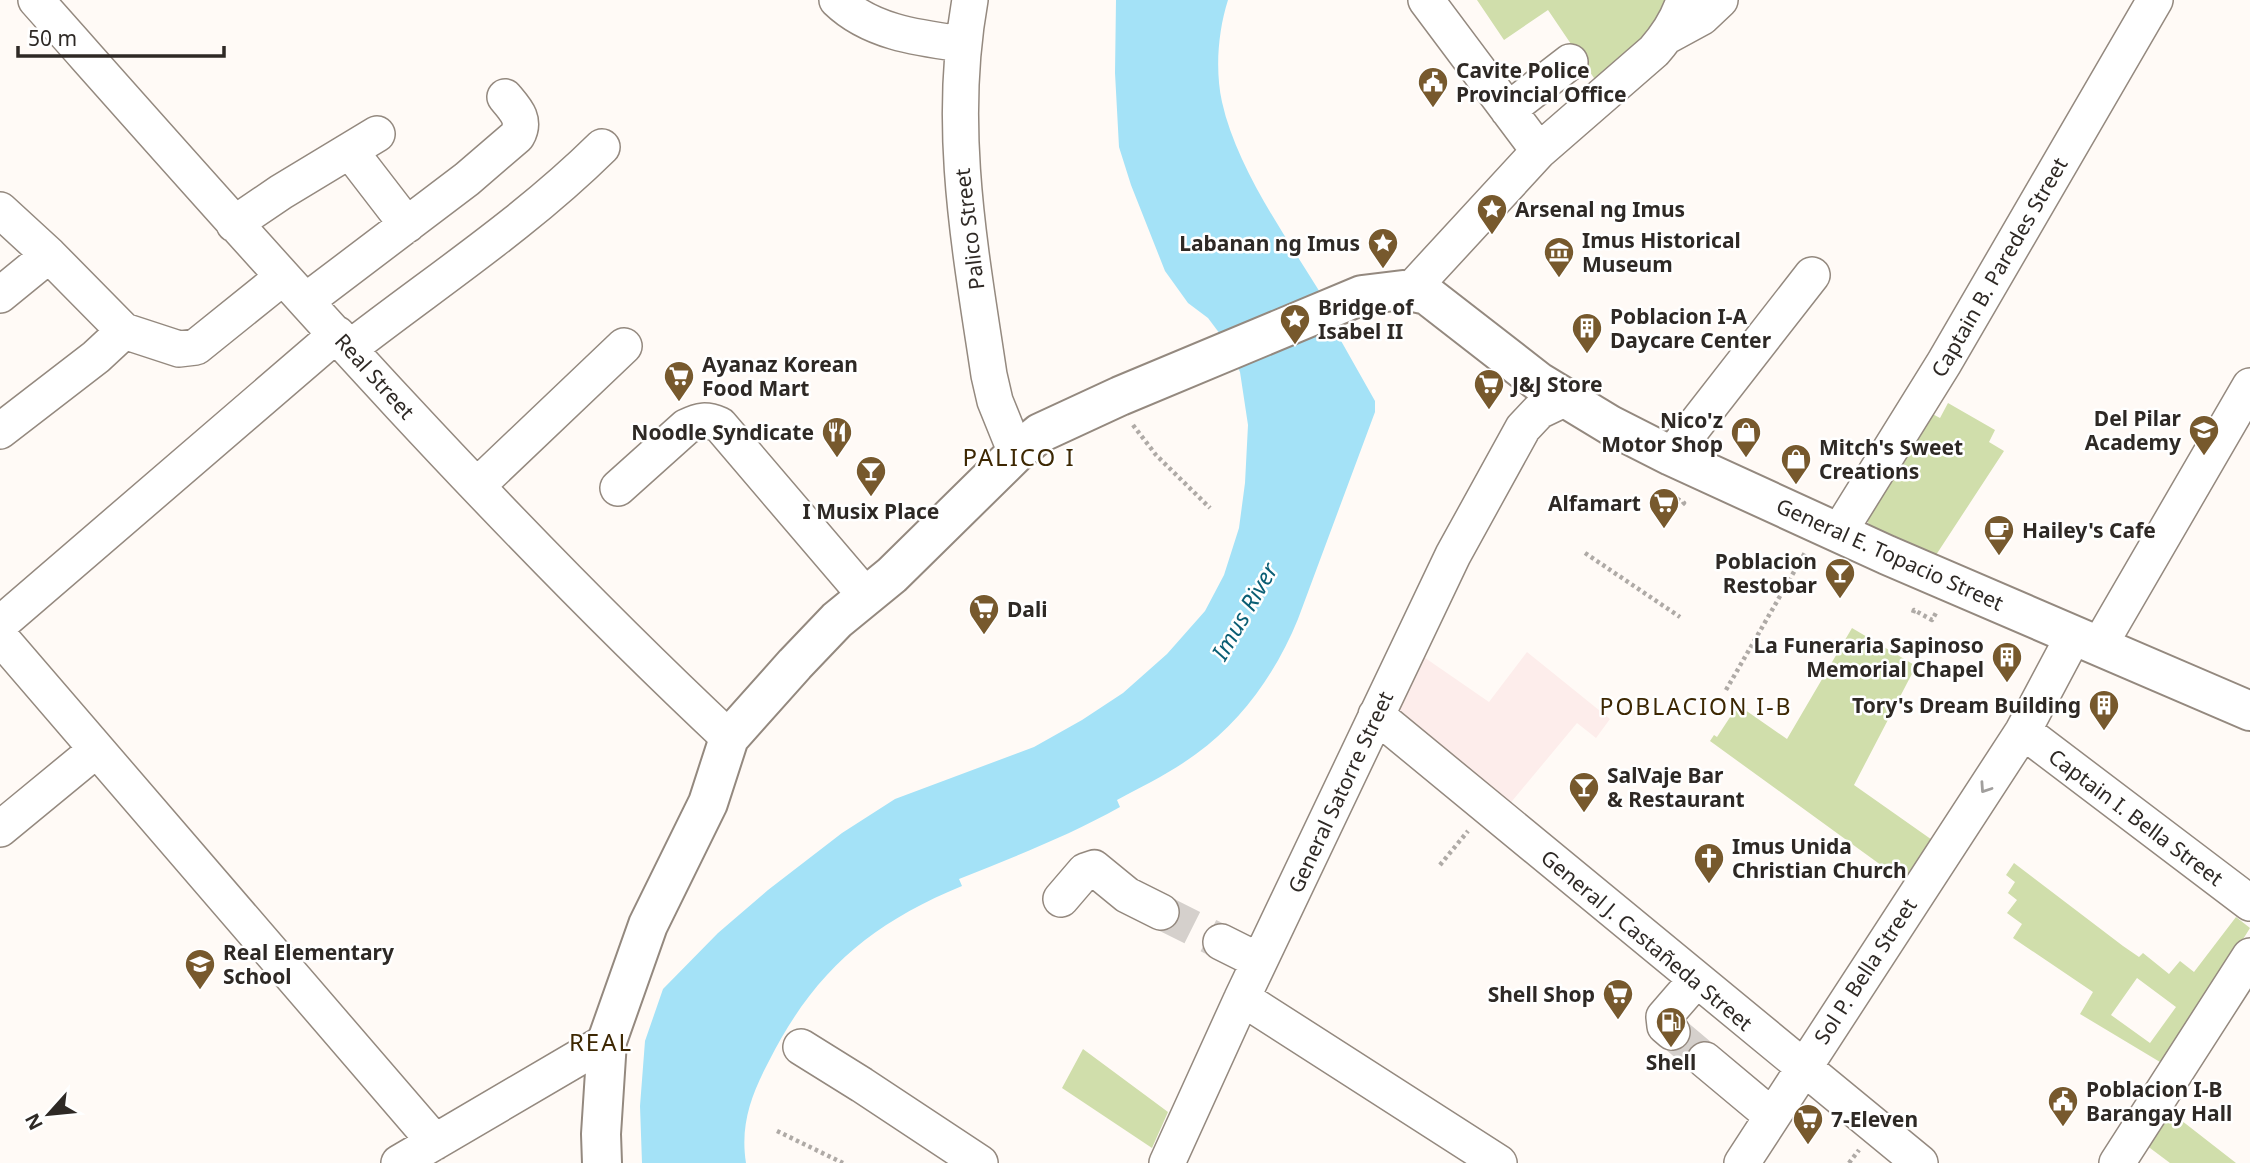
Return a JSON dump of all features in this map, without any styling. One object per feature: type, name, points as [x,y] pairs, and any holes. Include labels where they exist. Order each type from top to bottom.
[{"type":"main road","points":[[602,1163],[601,1134],[607,1041],[648,925],[708,803],[729,738],[818,640],[1040,433],[1120,396],[1362,295],[1393,290],[1410,291]]},
{"type":"main road","name":"General E. Topacio Street","points":[[1410,291],[1427,295],[1437,302],[1505,357],[1668,473],[1839,532],[2250,711]]},
{"type":"street","name":"Real Street","points":[[36,0],[234,224],[478,485],[647,661],[729,738]]},
{"type":"street","points":[[837,0],[874,26],[962,44]]},
{"type":"street","name":"Palico Street","points":[[970,0],[962,44],[959,94],[961,162],[969,240],[989,375],[995,401],[1016,453]]},
{"type":"street","points":[[1426,0],[1539,151]]},
{"type":"street","points":[[1410,291],[1539,151],[1654,51],[1679,17],[1684,0]]},
{"type":"street","points":[[1667,36],[1702,17],[1720,0]]},
{"type":"street","name":"Captain B. Paredes Street","points":[[1839,532],[1944,363],[2155,0]]},
{"type":"street","points":[[1508,110],[1570,62]]},
{"type":"street","points":[[0,210],[124,331],[179,349],[196,346],[407,225],[467,180],[517,136],[522,128],[520,118],[505,97]]},
{"type":"street","points":[[234,224],[281,192],[363,143],[407,225]]},
{"type":"street","points":[[0,624],[344,341],[530,212],[602,147]]},
{"type":"street","points":[[0,295],[49,255]]},
{"type":"street","points":[[1668,473],[1812,275]]},
{"type":"street","points":[[0,431],[124,331]]},
{"type":"street","points":[[478,485],[624,346]]},
{"type":"street","points":[[1505,357],[1525,402],[1524,428]]},
{"type":"street","name":"Sol P. Bella Street","points":[[1742,1163],[1893,928],[2086,641],[2250,386]]},
{"type":"street","name":"General Satorre Street","points":[[1167,1163],[1259,961],[1453,555],[1524,428],[1551,391]]},
{"type":"street","points":[[618,488],[686,427],[699,420],[708,419],[720,425],[866,596]]},
{"type":"street","points":[[0,637],[435,1142]]},
{"type":"street","name":"General J. Castañeda Street","points":[[1376,715],[1920,1163]]},
{"type":"street","name":"Captain I. Bella Street","points":[[2023,731],[2250,903]]},
{"type":"street","points":[[0,829],[96,750]]},
{"type":"street","points":[[1061,899],[1085,871],[1094,868],[1127,895],[1161,912]]},
{"type":"street","points":[[1221,942],[1259,961]]},
{"type":"street","points":[[2118,1163],[2250,956]]},
{"type":"street","points":[[1672,1032],[1665,1026],[1664,1017],[1696,980]]},
{"type":"street","points":[[1242,998],[1499,1163]]},
{"type":"street","points":[[1765,1037],[1716,1070],[1772,1116]]},
{"type":"street","points":[[399,1163],[607,1041]]},
{"type":"street","points":[[801,1048],[980,1163]]},
{"type":"path","points":[[1120,396],[1136,431],[1210,509]]},
{"type":"path","points":[[1668,473],[1684,503],[1682,505]]},
{"type":"path","points":[[1726,690],[1806,552]]},
{"type":"path","points":[[1585,553],[1680,617]]},
{"type":"path","points":[[1913,613],[1914,610],[1932,620]]},
{"type":"path","points":[[1440,865],[1488,807]]},
{"type":"path","points":[[776,1131],[844,1163]]},
{"type":"shaded area","points":[[1527,652],[1610,719],[1596,738],[1577,723],[1508,806],[1396,713],[1418,653],[1489,702]]},
{"type":"green space","points":[[1477,0],[1669,0],[1645,34],[1596,81],[1548,10],[1504,40]]},
{"type":"green space","points":[[1948,403],[1995,430],[1989,442],[2004,451],[1936,555],[1869,525],[1865,514],[1925,410],[1940,418]]},
{"type":"green space","points":[[1852,628],[1916,666],[1854,785],[1935,842],[1907,884],[1710,741],[1714,735],[1717,737],[1738,705],[1787,739]]},
{"type":"green space","points":[[2014,863],[2123,946],[2139,957],[2143,953],[2169,974],[2180,961],[2194,972],[2236,917],[2250,928],[2165,1065],[2080,1014],[2093,992],[2013,938],[2022,924],[2007,913],[2017,900],[2008,893],[2015,882],[2006,875]],"holes":[[[2137,978],[2176,1007],[2150,1043],[2111,1015]]]},
{"type":"green space","points":[[1083,1049],[1168,1112],[1152,1148],[1062,1088]]},
{"type":"green space","points":[[2168,1110],[2236,1163],[2170,1163],[2146,1145]]},
{"type":"water","name":"Imus River","points":[[1116,0],[1228,0],[1220,37],[1218,64],[1222,102],[1230,129],[1254,183],[1332,312],[1327,316],[1375,401],[1375,412],[1298,619],[1280,657],[1256,694],[1213,741],[1196,754],[1117,800],[1120,807],[1100,818],[1041,846],[959,879],[962,886],[899,917],[848,954],[805,1001],[786,1029],[763,1074],[748,1110],[746,1163],[642,1163],[640,1106],[645,1041],[663,989],[718,933],[842,833],[895,799],[1034,747],[1123,693],[1167,654],[1205,611],[1224,575],[1239,528],[1245,483],[1248,425],[1240,372],[1223,338],[1208,318],[1188,303],[1165,271],[1131,185],[1119,147],[1115,73]]},
{"type":"tunnel","points":[[1161,912],[1221,942]]},
{"type":"tunnel","points":[[1672,1032],[1705,1060]]},
{"type":"place","name":"Cavite Police Provincial Office","points":[[1433,109]]},
{"type":"place","name":"Arsenal ng Imus","points":[[1492,236]]},
{"type":"place","name":"Labanan ng Imus","points":[[1383,270]]},
{"type":"place","name":"Imus Historical Museum","points":[[1559,279]]},
{"type":"place","name":"Bridge of Isabel II","points":[[1295,346]]},
{"type":"place","name":"Poblacion I-A Daycare Center","points":[[1587,355]]},
{"type":"place","name":"Ayanaz Korean Food Mart","points":[[679,403]]},
{"type":"place","name":"J&J Store","points":[[1489,411]]},
{"type":"place","name":"Del Pilar Academy","points":[[2204,457]]},
{"type":"place","name":"Noodle Syndicate","points":[[837,459]]},
{"type":"place","name":"Nico'z Motor Shop","points":[[1746,459]]},
{"type":"place","name":"Mitch's Sweet Creations","points":[[1796,486]]},
{"type":"place","name":"I Musix Place","points":[[871,498]]},
{"type":"place","name":"Alfamart","points":[[1664,530]]},
{"type":"place","name":"Hailey's Cafe","points":[[1999,557]]},
{"type":"place","name":"Poblacion Restobar","points":[[1840,600]]},
{"type":"place","name":"Dali","points":[[984,636]]},
{"type":"place","name":"La Funeraria Sapinoso Memorial Chapel","points":[[2007,684]]},
{"type":"place","name":"Tory's Dream Building","points":[[2104,732]]},
{"type":"place","name":"SalVaje Bar & Restaurant","points":[[1584,814]]},
{"type":"place","name":"Imus Unida Christian Church","points":[[1709,885]]},
{"type":"place","name":"Real Elementary School","points":[[200,991]]},
{"type":"place","name":"Shell Shop","points":[[1618,1021]]},
{"type":"place","name":"Shell","points":[[1671,1049]]},
{"type":"place","name":"Poblacion I-B Barangay Hall","points":[[2063,1128]]},
{"type":"place","name":"7-Eleven","points":[[1808,1146]]},
{"type":"district","name":"PALICO I","points":[[1019,456]]},
{"type":"district","name":"POBLACION I-B","points":[[1696,706]]},
{"type":"district","name":"REAL","points":[[601,1041]]}]
